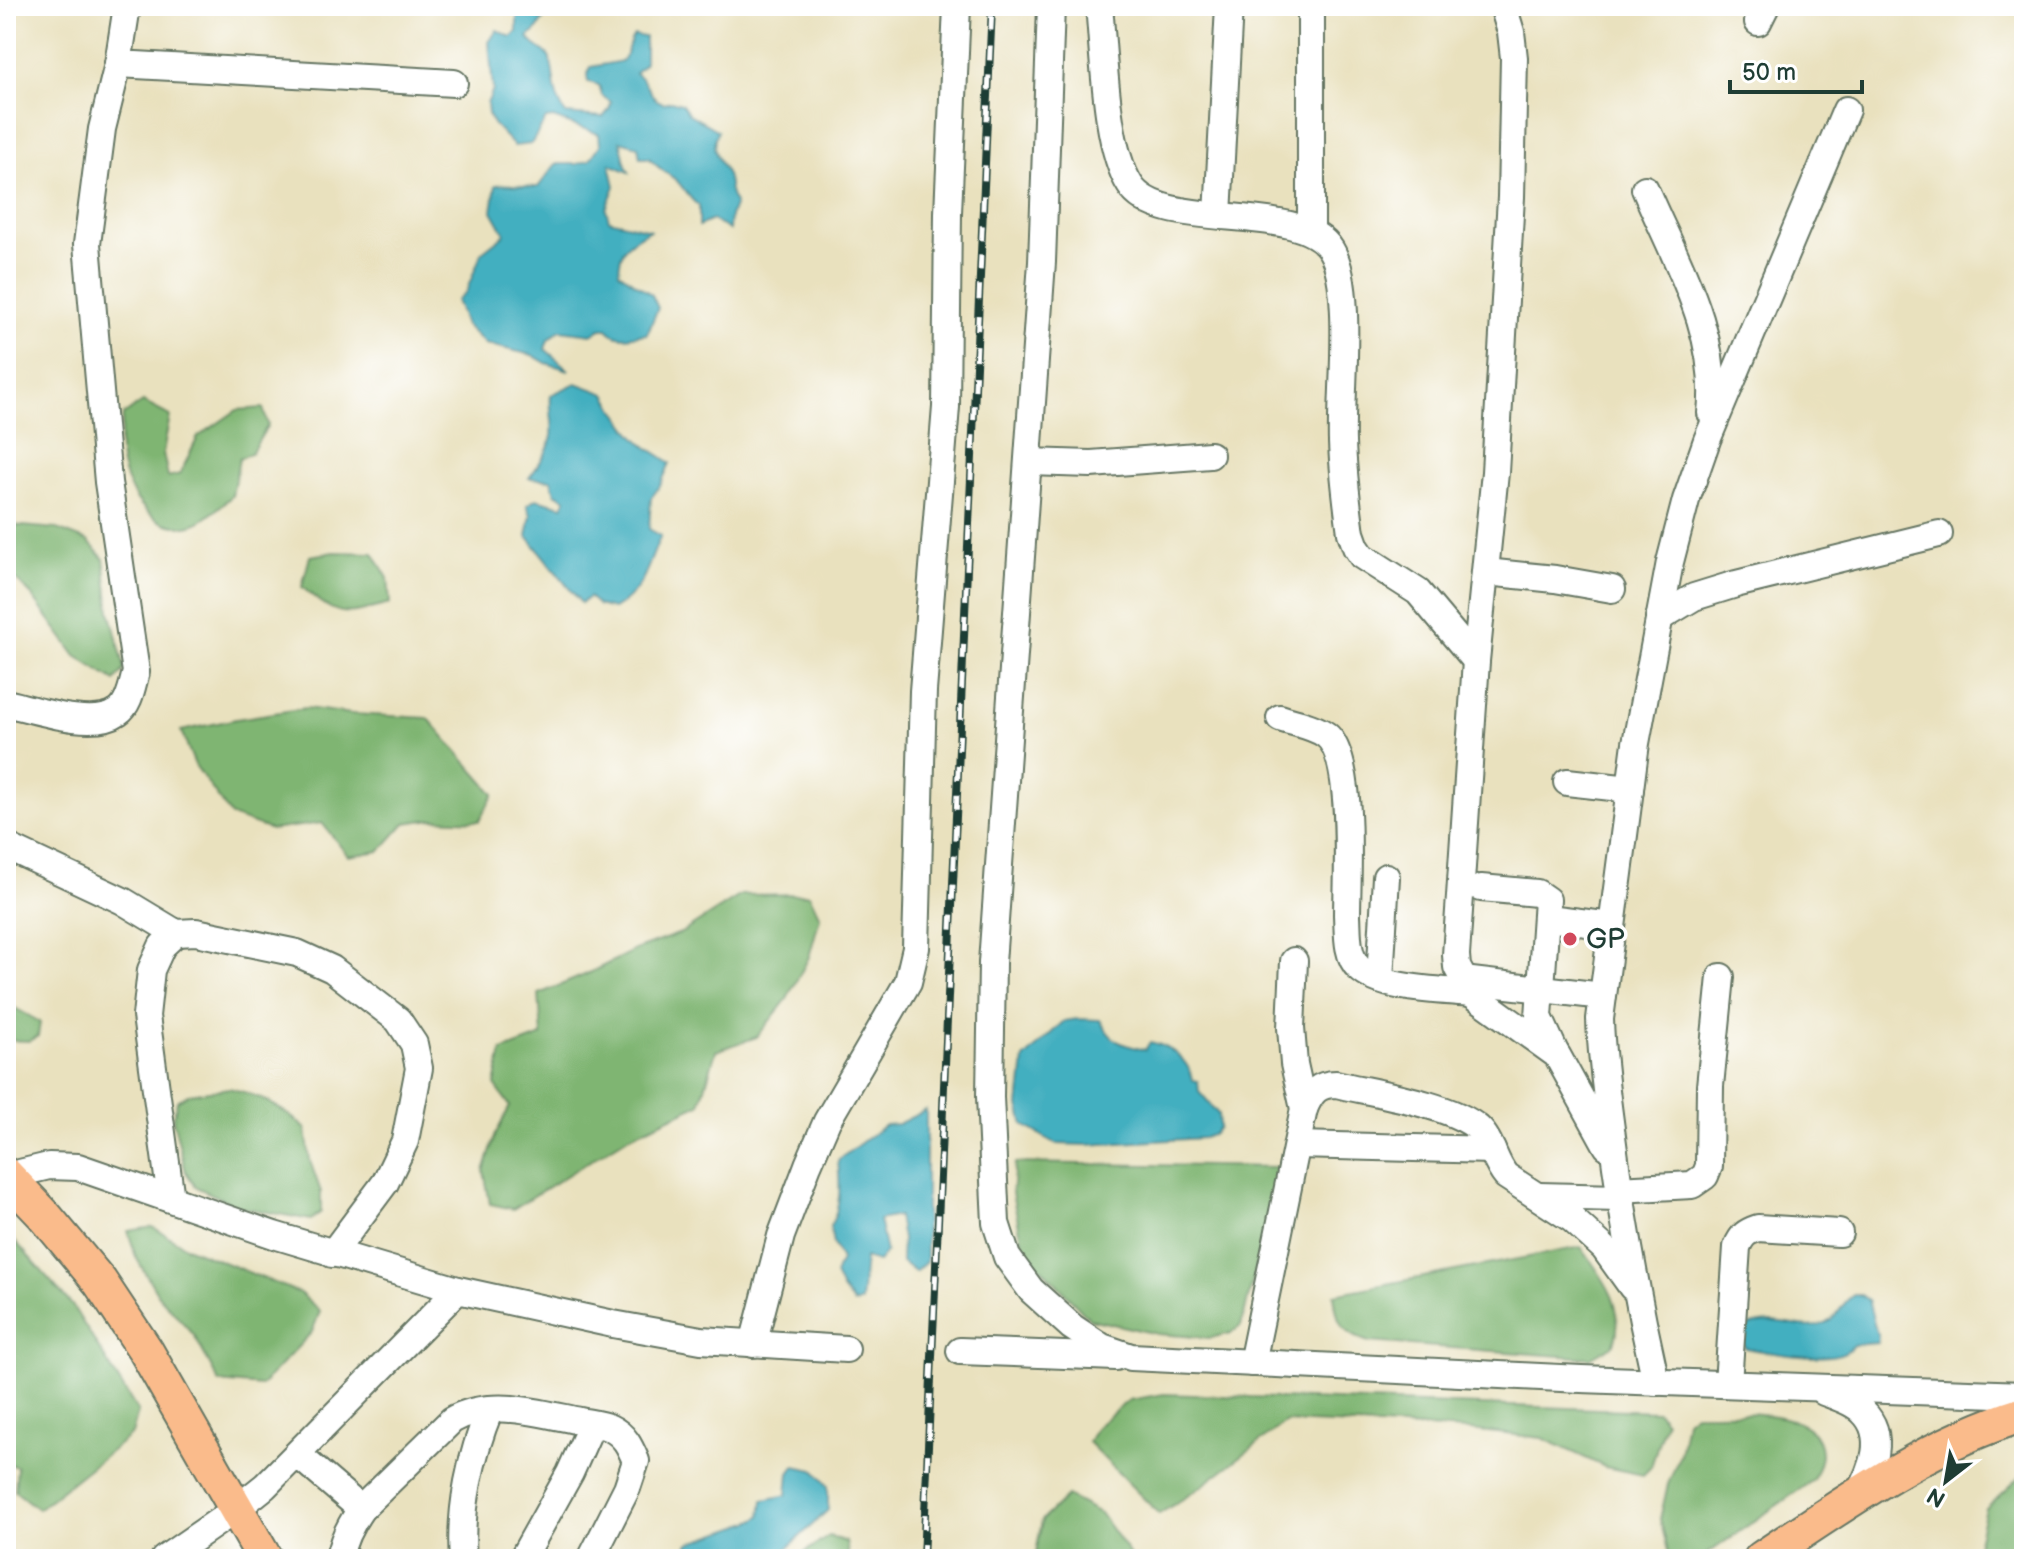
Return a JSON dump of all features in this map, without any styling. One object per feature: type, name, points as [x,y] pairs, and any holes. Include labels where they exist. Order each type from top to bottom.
[{"type":"main road","points":[[6,1176],[44,1215],[100,1282],[146,1351],[265,1559]]},
{"type":"main road","points":[[1761,1559],[1859,1494],[1925,1455],[2024,1414]]},
{"type":"street","points":[[6,703],[73,718],[97,718],[118,712],[129,697],[136,672],[108,482],[87,244],[102,129],[118,64],[127,6]]},
{"type":"street","points":[[753,1344],[781,1236],[808,1165],[827,1121],[908,982],[916,948],[923,691],[946,407],[948,213],[957,6]]},
{"type":"street","points":[[1051,6],[1042,262],[992,963],[990,1097],[996,1223],[1007,1257],[1031,1290],[1072,1327],[1102,1347],[1131,1357]]},
{"type":"street","points":[[1099,6],[1114,149],[1130,185],[1139,196],[1151,204],[1311,231],[1333,253],[1340,269],[1343,289],[1342,444],[1351,533],[1362,556],[1418,592],[1476,661]]},
{"type":"street","points":[[1218,215],[1229,6]]},
{"type":"street","points":[[1311,6],[1311,231]]},
{"type":"street","points":[[1503,6],[1511,32],[1514,58],[1512,181],[1501,385],[1476,661],[1456,955],[1467,987],[1557,1055]]},
{"type":"street","points":[[118,64],[454,83]]},
{"type":"street","points":[[1656,1382],[1635,1292],[1618,1193],[1600,1046],[1603,996],[1630,789],[1659,618],[1686,500],[1707,440],[1846,110]]},
{"type":"street","points":[[1645,189],[1705,332],[1713,378],[1707,440]]},
{"type":"street","points":[[1029,462],[1091,464],[1210,455]]},
{"type":"street","points":[[1659,618],[1694,597],[1736,584],[1939,534]]},
{"type":"street","points":[[1486,572],[1612,589]]},
{"type":"street","points":[[1280,718],[1319,731],[1337,749],[1345,786],[1350,949],[1359,969],[1380,979],[1412,987],[1541,989],[1603,996]]},
{"type":"street","points":[[1567,782],[1630,789]]},
{"type":"street","points":[[6,846],[123,901],[176,933],[196,932],[297,953],[332,969],[398,1020],[414,1044],[419,1068],[405,1141],[385,1183],[332,1254]]},
{"type":"street","points":[[1380,979],[1386,877]]},
{"type":"street","points":[[1481,888],[1543,896],[1549,905],[1539,1017],[1615,1160]]},
{"type":"street","points":[[1548,918],[1612,926]]},
{"type":"street","points":[[171,1199],[146,1016],[151,970],[162,946],[176,933]]},
{"type":"street","points":[[1294,961],[1292,1040],[1304,1109]]},
{"type":"street","points":[[1539,1196],[1618,1193],[1692,1185],[1705,1176],[1709,1166],[1710,1086],[1721,977]]},
{"type":"street","points":[[1252,1363],[1304,1109],[1315,1090],[1324,1084],[1336,1084],[1439,1109],[1479,1128],[1506,1176],[1572,1219],[1604,1248],[1635,1292]]},
{"type":"street","points":[[1297,1145],[1492,1150]]},
{"type":"street","points":[[6,1176],[49,1166],[78,1167],[332,1254],[458,1290],[701,1340],[846,1349]]},
{"type":"street","points":[[1728,1384],[1737,1247],[1741,1237],[1758,1228],[1839,1233]]},
{"type":"street","points":[[164,1559],[235,1510],[297,1454],[458,1290]]},
{"type":"street","points":[[960,1351],[2024,1395]]},
{"type":"street","points":[[1813,1387],[1843,1399],[1863,1412],[1871,1424],[1876,1439],[1875,1459],[1859,1494]]},
{"type":"street","points":[[463,1559],[466,1497],[477,1441],[490,1409]]},
{"type":"street","points":[[339,1559],[341,1546],[361,1509],[452,1420],[466,1412],[515,1409],[610,1428],[628,1441],[636,1461],[627,1488],[591,1559]]},
{"type":"street","points":[[522,1559],[570,1473],[592,1424]]},
{"type":"street","points":[[297,1454],[361,1509]]},
{"type":"green space","points":[[143,402],[170,416],[163,453],[168,477],[180,474],[198,437],[237,410],[263,408],[268,425],[251,453],[239,459],[232,496],[196,523],[177,526],[163,522],[142,506],[133,494],[122,467],[120,439],[123,415]]},
{"type":"green space","points":[[6,527],[57,529],[88,541],[104,559],[110,611],[125,669],[115,681],[76,656],[29,592],[6,570]]},
{"type":"green space","points":[[334,552],[373,553],[388,578],[390,604],[342,612],[325,605],[302,587],[310,556]]},
{"type":"green space","points":[[306,708],[428,718],[494,794],[479,821],[433,819],[405,823],[380,851],[348,856],[322,823],[271,830],[231,816],[195,765],[181,731]]},
{"type":"green space","points":[[809,894],[820,917],[809,957],[787,999],[757,1037],[716,1051],[700,1104],[628,1137],[513,1209],[490,1204],[484,1171],[496,1134],[510,1106],[495,1085],[502,1051],[542,1036],[539,994],[635,950],[681,933],[741,895]]},
{"type":"green space","points":[[6,1003],[40,1022],[38,1036],[29,1041],[6,1040]]},
{"type":"green space","points":[[229,1088],[270,1103],[306,1129],[310,1161],[321,1192],[321,1212],[311,1220],[240,1207],[196,1187],[186,1172],[173,1120],[177,1101],[189,1094]]},
{"type":"green space","points":[[1015,1163],[1279,1167],[1241,1326],[1231,1333],[1210,1338],[1157,1334],[1090,1319],[1024,1250],[1012,1193]]},
{"type":"green space","points":[[153,1227],[186,1247],[300,1293],[320,1311],[312,1332],[261,1386],[219,1382],[194,1335],[158,1295],[136,1257],[128,1231]]},
{"type":"green space","points":[[6,1231],[72,1305],[138,1412],[132,1434],[38,1509],[15,1491],[17,1467],[6,1463]]},
{"type":"green space","points":[[1581,1247],[1610,1292],[1617,1317],[1614,1344],[1590,1358],[1369,1342],[1346,1330],[1337,1312],[1334,1294]]},
{"type":"green space","points":[[1164,1394],[1657,1411],[1665,1421],[1651,1467],[1643,1475],[1605,1467],[1542,1438],[1470,1430],[1286,1422],[1194,1492],[1159,1514],[1088,1442],[1096,1427],[1129,1400]]},
{"type":"green space","points":[[1695,1413],[1750,1413],[1791,1420],[1807,1427],[1818,1439],[1821,1456],[1813,1480],[1700,1559],[1670,1559],[1660,1519],[1668,1484],[1680,1454],[1686,1420]]},
{"type":"green space","points":[[2024,1473],[2024,1559],[1990,1559],[1976,1549],[1986,1509]]},
{"type":"green space","points":[[1067,1496],[1100,1513],[1133,1559],[1035,1559],[1042,1520]]},
{"type":"green space","points":[[829,1536],[846,1542],[849,1559],[795,1559]]},
{"type":"water","points":[[519,6],[551,6],[536,31],[528,37],[550,59],[557,97],[566,114],[603,117],[611,102],[602,96],[599,85],[588,82],[591,67],[622,61],[634,35],[645,37],[645,63],[635,73],[655,99],[663,103],[671,101],[682,104],[689,114],[718,131],[714,148],[735,203],[729,230],[712,220],[699,226],[699,206],[676,180],[649,158],[640,158],[638,146],[620,141],[629,172],[610,164],[615,186],[606,209],[609,220],[650,230],[627,245],[621,256],[619,272],[652,295],[658,308],[647,334],[621,337],[607,329],[592,334],[560,330],[548,340],[545,349],[569,370],[532,355],[485,344],[465,325],[456,300],[466,292],[482,252],[505,234],[492,211],[496,185],[538,187],[556,164],[577,164],[590,160],[600,145],[599,134],[553,118],[546,119],[531,144],[514,146],[493,124],[487,104],[493,90],[489,42],[497,30],[511,37],[517,32]]},
{"type":"water","points":[[576,383],[606,394],[635,437],[670,463],[651,498],[649,529],[661,536],[639,586],[613,609],[598,605],[589,597],[581,603],[527,536],[531,515],[527,505],[536,499],[563,506],[566,499],[555,493],[551,480],[529,478],[551,442],[551,395]]},
{"type":"water","points":[[1100,1020],[1109,1034],[1123,1044],[1145,1050],[1150,1042],[1178,1055],[1193,1080],[1198,1081],[1199,1092],[1218,1114],[1219,1127],[1214,1134],[1204,1138],[1056,1144],[1024,1125],[1019,1106],[1024,1059],[1064,1021]]},
{"type":"water","points":[[926,1110],[926,1262],[915,1272],[901,1261],[902,1239],[898,1216],[879,1220],[886,1252],[878,1262],[865,1258],[861,1302],[854,1304],[835,1275],[841,1260],[833,1244],[830,1226],[838,1202],[838,1160],[885,1125],[898,1124]]},
{"type":"water","points":[[1854,1295],[1868,1300],[1877,1343],[1853,1345],[1836,1355],[1823,1357],[1755,1350],[1746,1348],[1742,1343],[1747,1326],[1772,1322],[1808,1327],[1821,1325],[1832,1319]]},
{"type":"water","points":[[795,1466],[814,1470],[828,1486],[828,1510],[776,1559],[689,1559],[684,1553],[689,1543],[761,1516],[763,1500],[787,1495],[789,1473]]},
{"type":"railway","points":[[923,1559],[992,6]]},
{"type":"place","name":"GP","points":[[1570,939]]}]
